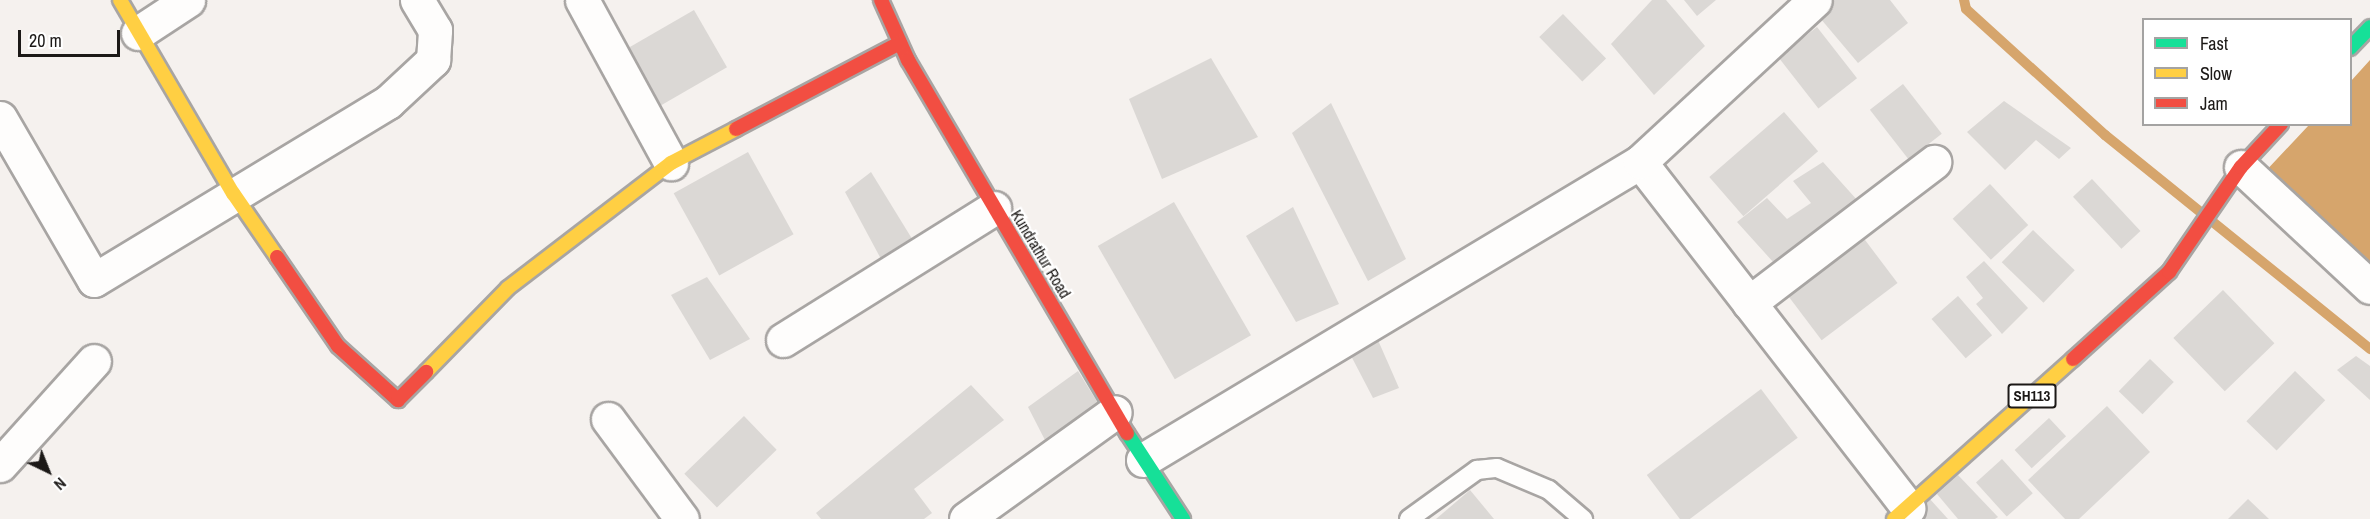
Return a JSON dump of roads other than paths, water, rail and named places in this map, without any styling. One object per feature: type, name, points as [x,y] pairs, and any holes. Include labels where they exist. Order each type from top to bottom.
[{"type":"street","points":[[120,0],[233,193],[338,346],[398,400],[508,288],[671,163],[900,43]]},
{"type":"street","points":[[138,33],[188,0]]},
{"type":"street","points":[[0,118],[94,280],[233,193],[388,102],[433,60],[435,30],[417,0]]},
{"type":"street","points":[[582,0],[671,163]]},
{"type":"street","name":"Kundrathur Road","points":[[881,0],[900,43],[994,208],[1143,460],[1183,519]]},
{"type":"street","points":[[1143,460],[1640,162],[1815,0]]},
{"type":"street","points":[[2352,46],[2370,27]]},
{"type":"street","name":"SH113","points":[[1901,514],[2169,272],[2241,167],[2279,126]]},
{"type":"street","points":[[1640,162],[1749,303],[1901,514]]},
{"type":"street","points":[[1749,303],[1934,162]]},
{"type":"street","points":[[2241,167],[2370,287]]},
{"type":"street","points":[[783,340],[994,208]]},
{"type":"street","points":[[0,465],[94,360]]},
{"type":"street","points":[[966,519],[1115,412]]},
{"type":"street","points":[[608,419],[681,519]]},
{"type":"lane","points":[[1408,519],[1477,470],[1497,468],[1549,490],[1583,519]]},
{"type":"waterway","points":[[1964,0],[1966,9],[2105,135],[2370,349]]}]
